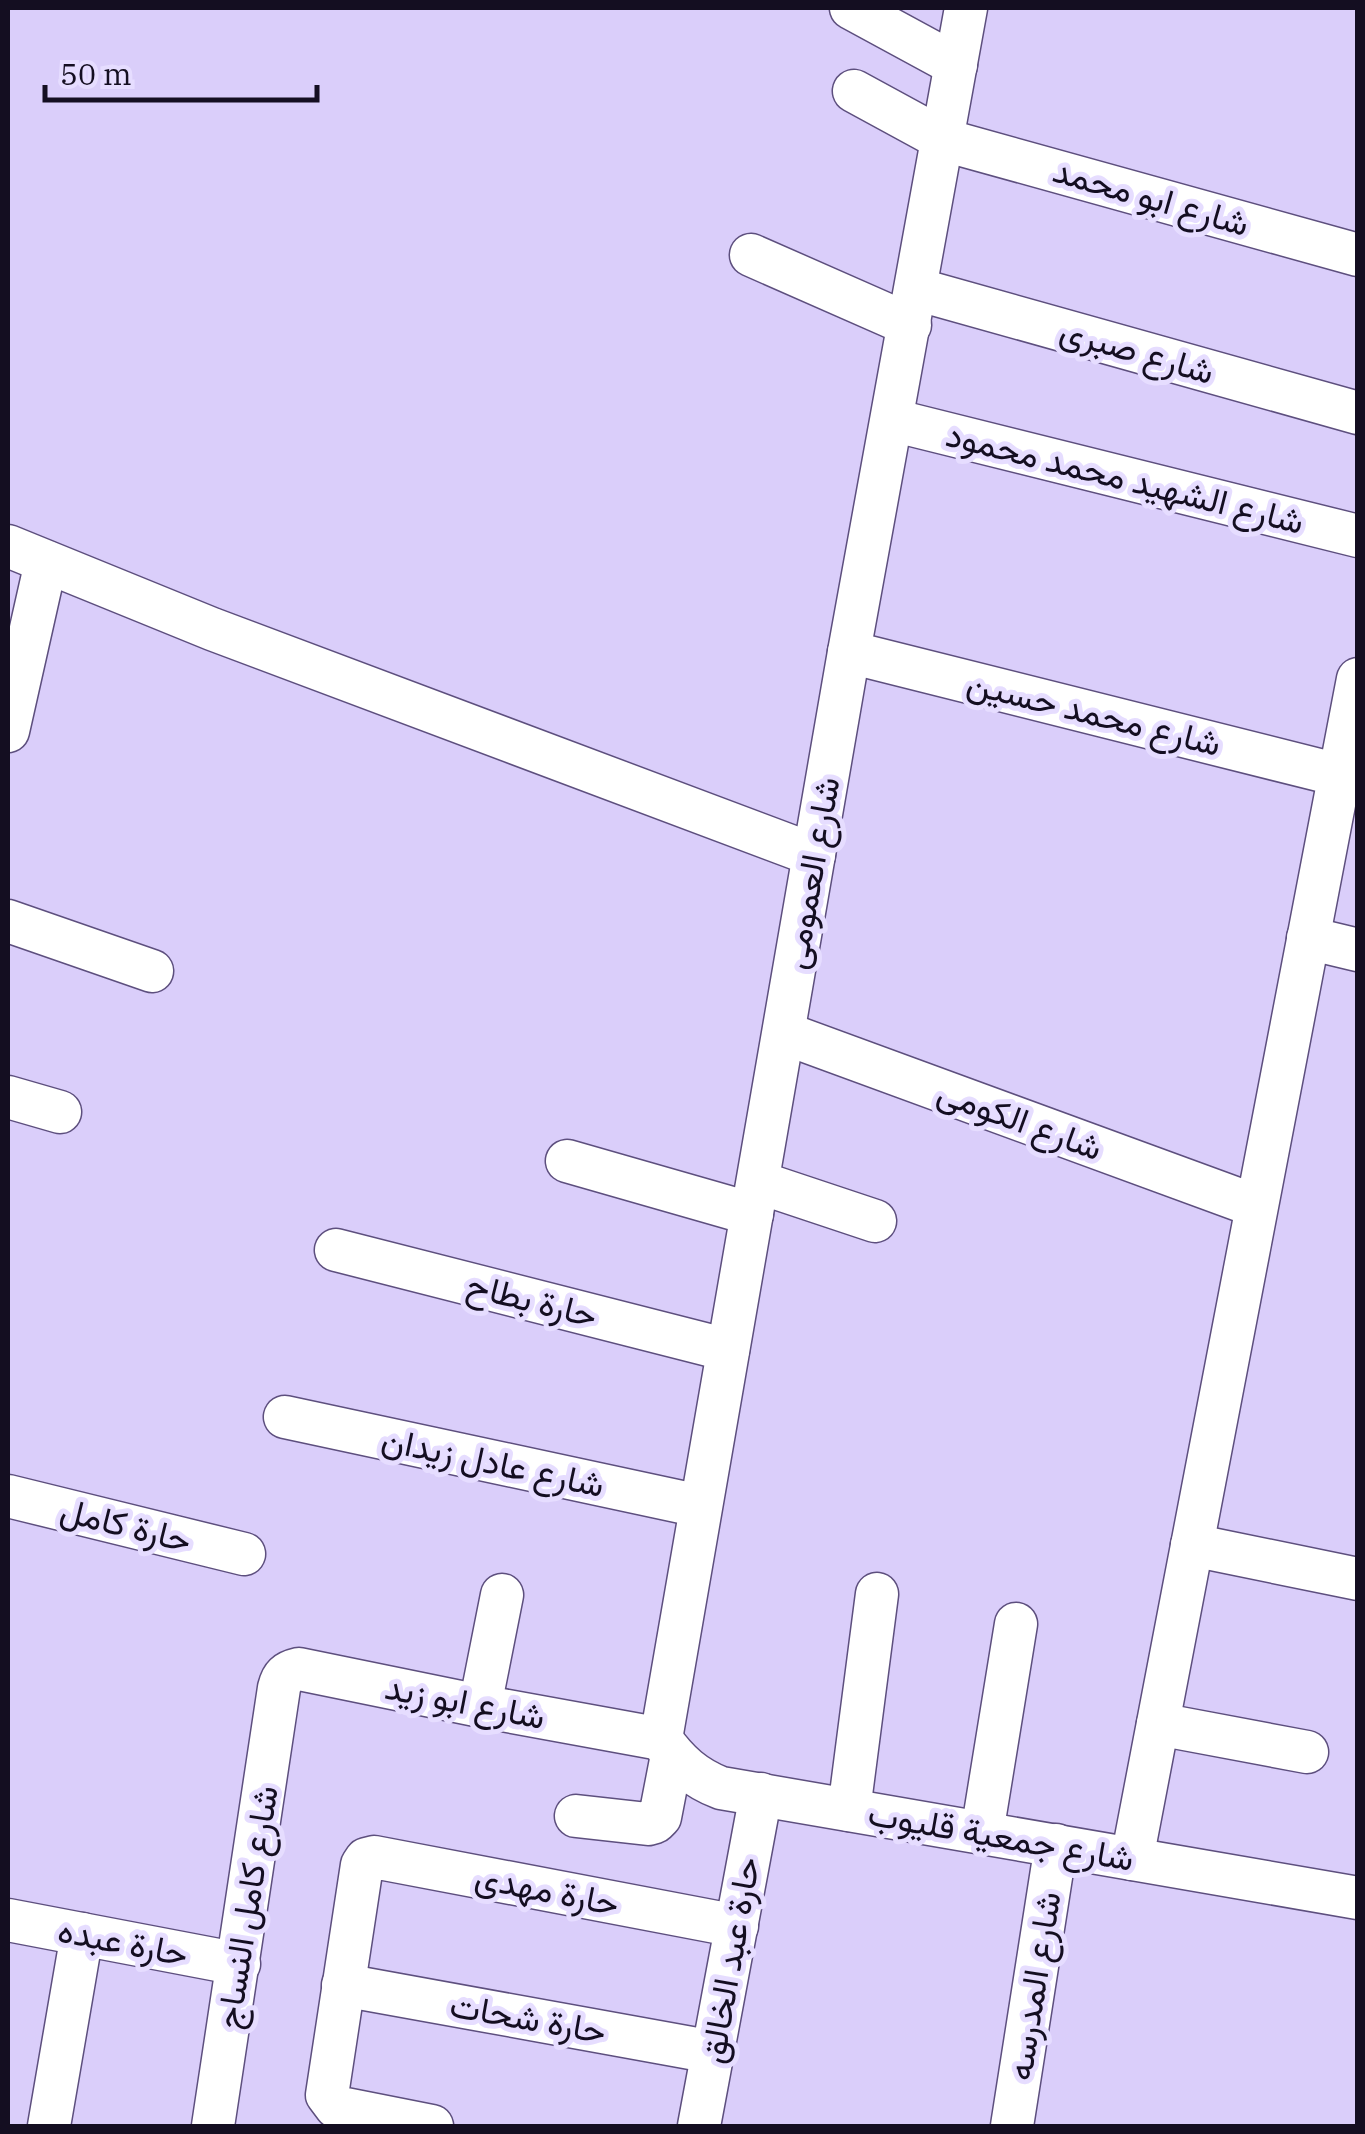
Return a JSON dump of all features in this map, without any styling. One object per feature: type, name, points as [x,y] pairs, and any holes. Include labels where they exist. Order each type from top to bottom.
[{"type":"street","points":[[850,8],[956,65]]},
{"type":"street","name":"شارع العمومى","points":[[576,1816],[648,1824],[660,1817],[700,1506],[966,8]]},
{"type":"street","name":"شارع ابو محمد","points":[[854,91],[944,140],[1358,255]]},
{"type":"street","name":"شارع صبرى","points":[[751,255],[913,307],[1358,413]]},
{"type":"street","name":"شارع الشهيد محمد محمود","points":[[892,420],[1358,536]]},
{"type":"street","points":[[8,730],[27,554],[212,629],[814,855]]},
{"type":"street","name":"شارع محمد حسين","points":[[849,652],[1339,775]]},
{"type":"street","points":[[1132,1858],[1358,678]]},
{"type":"street","points":[[8,921],[152,972]]},
{"type":"street","points":[[1308,938],[1358,950]]},
{"type":"street","name":"شارع الكومى","points":[[784,1033],[1256,1206]]},
{"type":"street","points":[[8,1097],[60,1112]]},
{"type":"street","points":[[567,1162],[875,1221]]},
{"type":"street","name":"حارة بطاح","points":[[336,1250],[728,1350]]},
{"type":"street","name":"شارع عادل زيدان","points":[[285,1418],[700,1506]]},
{"type":"street","name":"حارة كامل","points":[[8,1496],[244,1554]]},
{"type":"street","points":[[1192,1545],[1358,1578]]},
{"type":"street","points":[[848,1810],[878,1594]]},
{"type":"street","points":[[480,1706],[502,1595]]},
{"type":"street","points":[[982,1832],[1016,1624]]},
{"type":"street","name":"شارع ابو زيد","points":[[279,1688],[288,1672],[299,1669],[667,1747]]},
{"type":"street","name":"شارع كامل النساج","points":[[213,2126],[279,1688]]},
{"type":"street","points":[[1158,1724],[1308,1752]]},
{"type":"street","name":"شارع جمعية قليوب","points":[[667,1747],[686,1769],[721,1788],[1358,1898]]},
{"type":"street","name":"حارة عبد الخالق","points":[[700,2126],[761,1794]]},
{"type":"street","name":"شارع المدرسه","points":[[1012,2126],[1056,1845]]},
{"type":"street","name":"حارة مهدى","points":[[343,1985],[366,1858],[736,1926]]},
{"type":"street","name":"حارة عبده","points":[[8,1920],[239,1964]]},
{"type":"street","points":[[49,2126],[82,1934]]},
{"type":"street","points":[[343,1985],[326,2087],[330,2102],[336,2107],[432,2126]]},
{"type":"street","name":"حارة شحات","points":[[343,1985],[714,2052]]}]
